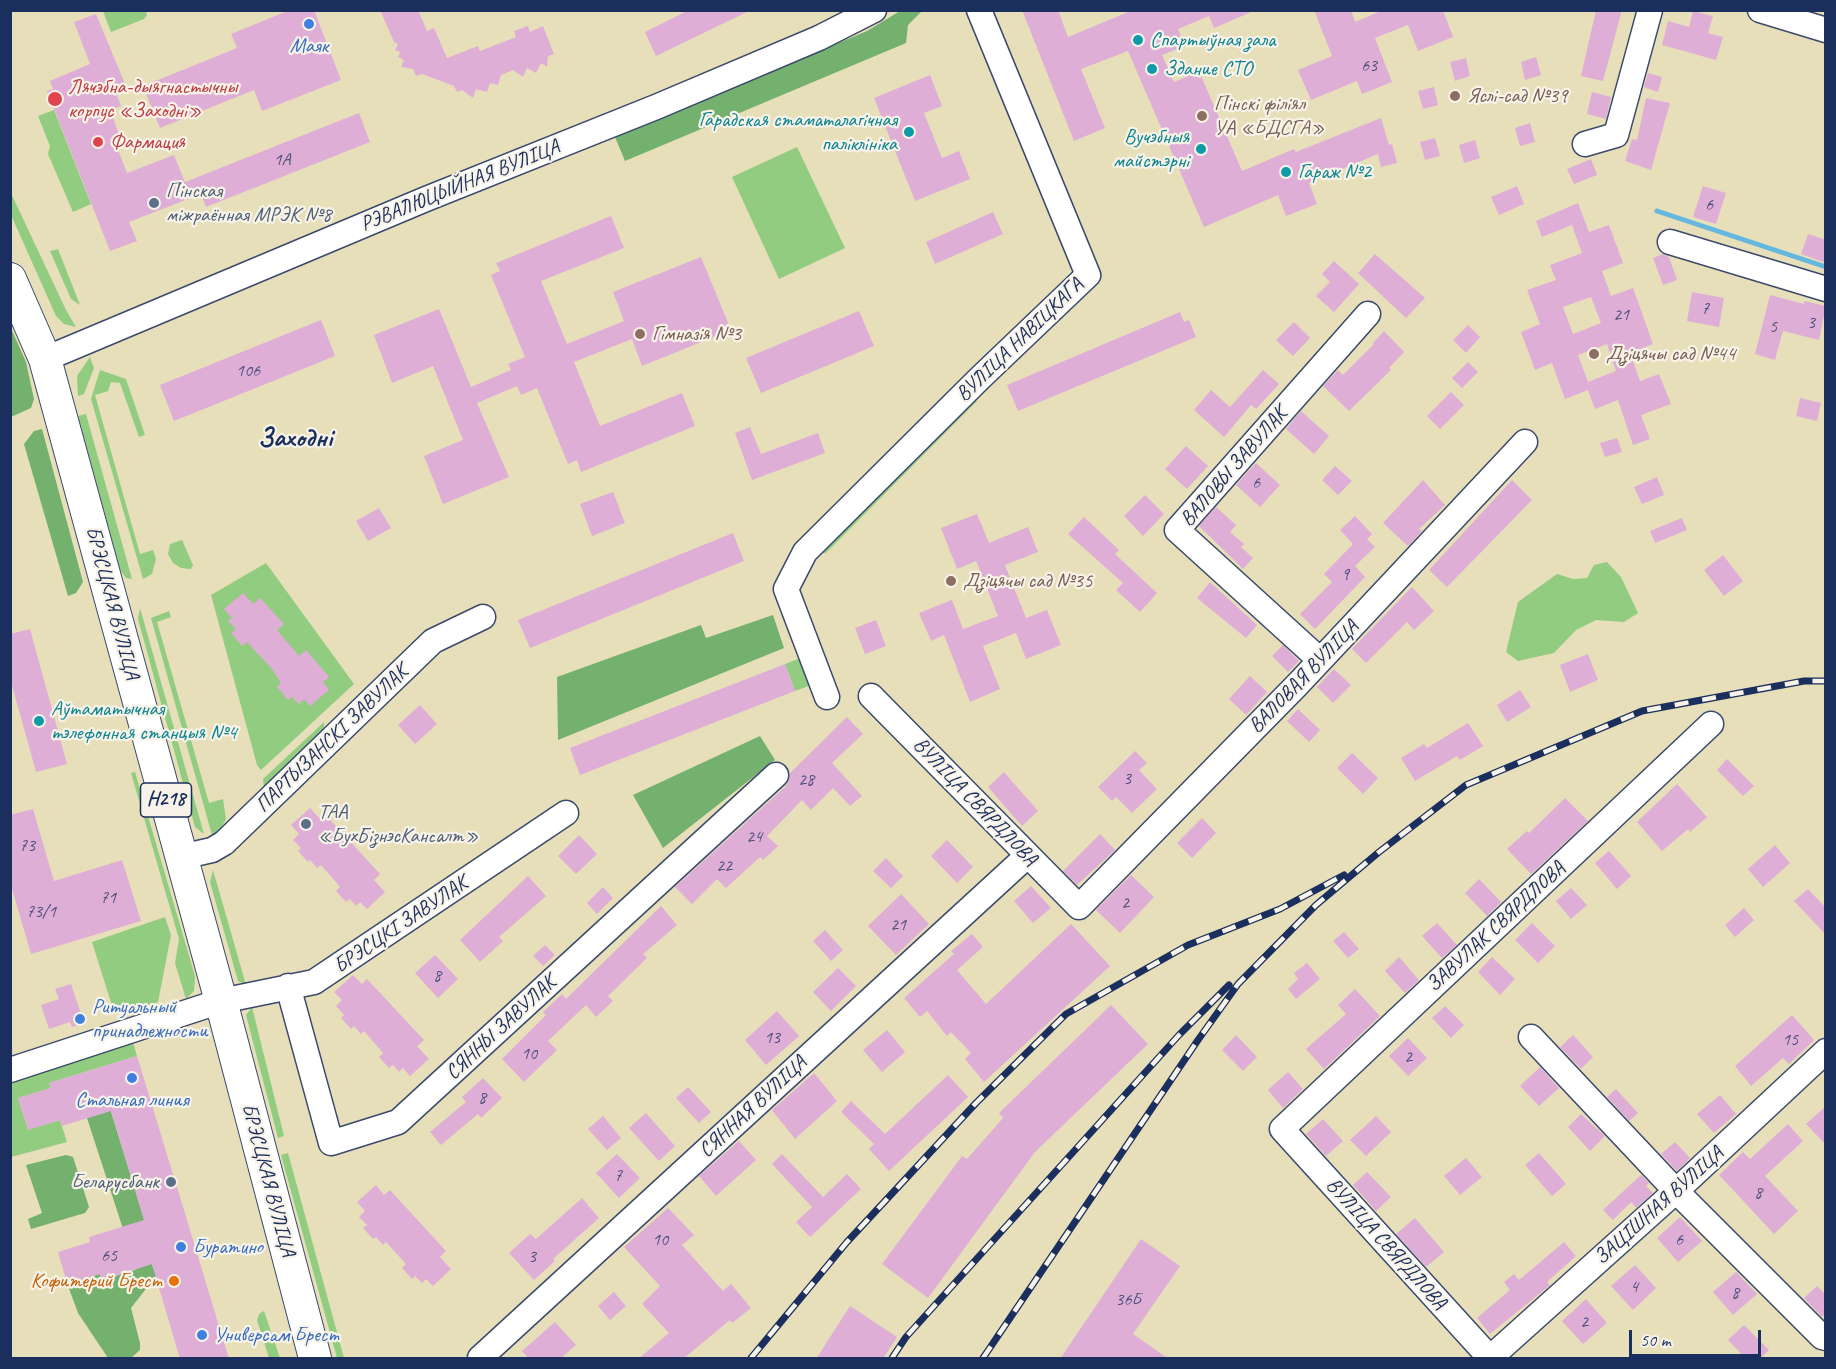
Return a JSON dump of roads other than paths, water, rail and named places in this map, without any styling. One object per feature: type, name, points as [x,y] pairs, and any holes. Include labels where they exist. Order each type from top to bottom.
[{"type":"main road","name":"БРЭСЦКАЯ ВУЛІЦА","points":[[10,279],[45,359],[221,1001],[315,1359]]},
{"type":"street","name":"РЭВАЛЮЦЫЙНАЯ ВУЛІЦА","points":[[45,359],[426,199],[656,107],[819,38],[874,10]]},
{"type":"street","name":"ВУЛІЦА НАВІЦКАГА","points":[[827,697],[786,589],[805,552],[980,378],[1088,275],[979,10]]},
{"type":"street","points":[[1585,144],[1616,135],[1650,10]]},
{"type":"street","points":[[1760,10],[1826,30]]},
{"type":"street","points":[[1670,242],[1826,289]]},
{"type":"street","name":"ВАЛОВЫ ЗАВУЛАК","points":[[1320,660],[1177,530],[1368,314]]},
{"type":"street","name":"ВАЛОВАЯ ВУЛІЦА","points":[[1079,907],[1320,660],[1525,442]]},
{"type":"street","name":"ПАРТЫЗАНСКІ ЗАВУЛАК","points":[[181,857],[212,850],[224,843],[433,641],[483,617]]},
{"type":"street","name":"ВУЛІЦА СВЯРДЛОВА","points":[[872,696],[1079,907]]},
{"type":"street","name":"ЗАВУЛАК СВЯРДЛОВА","points":[[1282,1130],[1711,724]]},
{"type":"street","name":"СЯННЫ ЗАВУЛАК","points":[[288,986],[331,1143],[398,1122],[776,775]]},
{"type":"street","name":"БРЭСЦКІ ЗАВУЛАК","points":[[221,1001],[314,982],[333,972],[566,813]]},
{"type":"street","name":"СЯННАЯ ВУЛІЦА","points":[[480,1359],[1027,856]]},
{"type":"street","points":[[10,1070],[221,1001]]},
{"type":"street","points":[[1531,1037],[1676,1191],[1822,1337],[1826,1338]]},
{"type":"street","name":"ЗАЦІШНАЯ ВУЛІЦА","points":[[1490,1359],[1826,1052]]},
{"type":"street","name":"ВУЛІЦА СВЯРДЛОВА","points":[[1282,1130],[1490,1359]]},
{"type":"waterway","points":[[1657,211],[1826,267]]},
{"type":"railway","points":[[983,1358],[1238,984],[1316,905],[1379,852],[1466,785],[1642,711],[1804,681],[1826,681]]},
{"type":"railway","points":[[751,1358],[847,1242],[976,1103],[1066,1014],[1188,945],[1280,909],[1344,875]]},
{"type":"railway","points":[[892,1358],[906,1337],[1179,1035],[1229,985]]},
{"type":"place","name":"Маяк","points":[[309,24]]},
{"type":"place","name":"Спартыўная зала","points":[[1138,40]]},
{"type":"place","name":"Здание СТО","points":[[1152,69]]},
{"type":"place","name":"Яслі-сад №39","points":[[1455,96]]},
{"type":"place","name":"Лячэбна-дыягнастычны корпус «Заходні»","points":[[55,99]]},
{"type":"place","name":"Пінскі філіял УА «БДСГА»","points":[[1202,116]]},
{"type":"place","name":"Гарадская стаматалагічная паліклініка","points":[[909,132]]},
{"type":"place","name":"Фармация","points":[[98,142]]},
{"type":"place","name":"Вучэбныя майстэрні","points":[[1201,149]]},
{"type":"place","name":"Гараж №2","points":[[1286,172]]},
{"type":"place","name":"Пінская міжраённая МРЭК №8","points":[[154,203]]},
{"type":"place","name":"Гімназія №3","points":[[640,334]]},
{"type":"place","name":"Дзіцячы сад №44","points":[[1594,354]]},
{"type":"place","name":"Дзіцячы сад №35","points":[[951,581]]},
{"type":"place","name":"Аўтаматычная тэлефонная станцыя №4","points":[[39,721]]},
{"type":"place","name":"ТАА «БухБізнэсКансалт»","points":[[306,824]]},
{"type":"place","name":"Ритуальный принадлежности","points":[[80,1019]]},
{"type":"place","name":"Стальная линия","points":[[132,1078]]},
{"type":"place","name":"Беларусбанк","points":[[171,1182]]},
{"type":"place","name":"Буратино","points":[[181,1247]]},
{"type":"place","name":"Кофитерий Брест","points":[[174,1281]]},
{"type":"place","name":"Универсам Брест","points":[[202,1335]]},
{"type":"district","name":"Заходні","points":[[295,439]]}]
